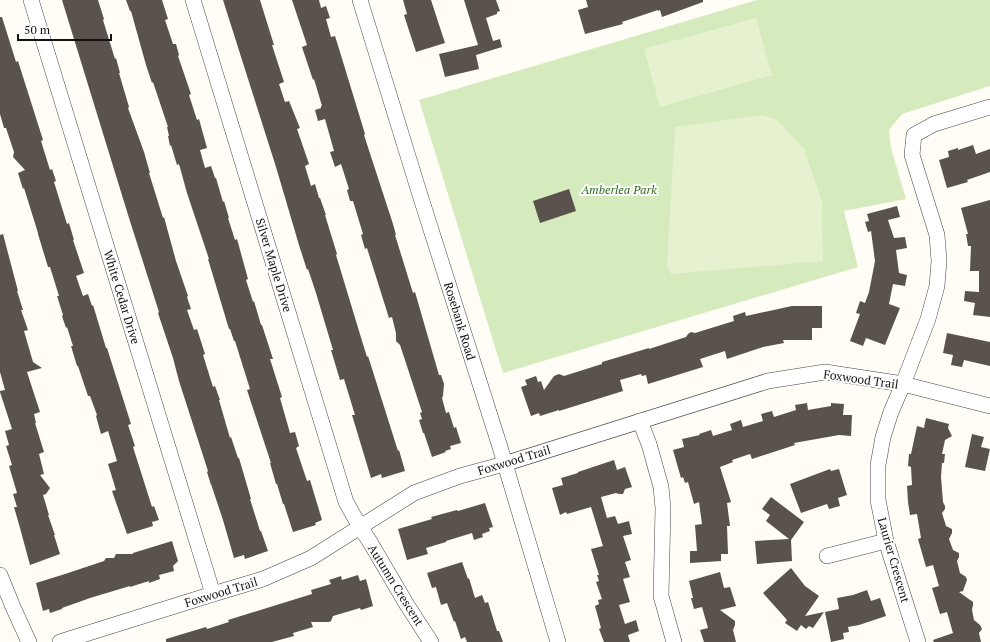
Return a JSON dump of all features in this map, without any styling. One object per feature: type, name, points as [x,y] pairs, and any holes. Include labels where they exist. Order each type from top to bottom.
[{"type":"street","name":"White Cedar Drive","points":[[30,0],[213,594]]},
{"type":"street","name":"Silver Maple Drive","points":[[193,0],[346,502],[360,527]]},
{"type":"street","name":"Rosebank Road","points":[[360,0],[558,642]]},
{"type":"street","name":"Laurier Crescent","points":[[918,642],[886,541],[878,500],[878,465],[883,437],[891,412],[928,319],[937,286],[939,261],[937,235],[912,155],[914,135],[934,124],[990,107]]},
{"type":"street","name":"Foxwood Trail","points":[[60,642],[263,579],[311,558],[414,493],[460,476],[504,464],[768,381],[825,372],[903,384],[990,406]]},
{"type":"street","points":[[640,421],[661,487],[663,508],[661,596],[674,642]]},
{"type":"street","name":"Autumn Crescent","points":[[360,527],[431,642]]},
{"type":"street","points":[[827,556],[886,541]]},
{"type":"street","points":[[0,575],[12,606],[29,642]]},
{"type":"green space","name":"Amberlea Park","points":[[757,0],[990,0],[990,86],[902,114],[889,130],[891,148],[906,199],[844,211],[858,267],[503,373],[419,100]]},
{"type":"green space","points":[[756,18],[772,75],[660,107],[644,49]]},
{"type":"green space","points":[[763,115],[777,120],[804,149],[822,202],[823,261],[671,274],[667,267],[675,127]]},
{"type":"building","points":[[62,0],[98,0],[115,59],[116,58],[129,107],[128,108],[144,152],[149,173],[188,296],[191,309],[187,310],[194,330],[197,329],[213,387],[215,386],[220,400],[230,438],[231,437],[239,458],[250,499],[268,551],[245,559],[244,555],[234,558]]},
{"type":"building","points":[[126,0],[162,0],[168,19],[165,20],[173,44],[176,44],[178,56],[191,94],[189,95],[197,120],[199,119],[207,148],[200,150],[205,168],[211,166],[223,202],[224,201],[235,240],[237,239],[248,279],[246,280],[273,359],[270,359],[282,397],[280,398],[290,433],[295,432],[299,446],[296,448],[307,481],[310,480],[322,520],[315,523],[316,525],[293,532],[276,484],[271,463],[247,390],[250,389],[235,341],[229,329],[179,164],[177,165],[171,145],[170,146],[168,127],[146,65],[131,11]]},
{"type":"building","points":[[223,0],[260,0],[284,82],[279,84],[285,102],[289,101],[300,128],[297,129],[309,164],[305,166],[311,186],[315,184],[326,215],[337,254],[336,255],[367,357],[368,356],[405,471],[382,478],[381,474],[371,478],[352,415],[355,415],[344,379],[340,380],[331,350],[333,350],[316,293],[299,245]]},
{"type":"building","points":[[292,0],[319,0],[321,8],[326,6],[330,18],[326,19],[331,37],[335,36],[413,293],[415,292],[439,375],[441,375],[444,384],[442,398],[446,413],[449,412],[461,443],[450,446],[451,449],[432,457],[419,420],[422,419],[420,413],[422,412],[400,345],[396,341],[396,333],[392,317],[389,318],[367,248],[365,249],[361,235],[363,234],[353,201],[350,201],[347,190],[349,189],[341,164],[335,167],[330,152],[334,151],[325,119],[318,121],[315,110],[321,108],[322,106],[302,47],[307,45]]},
{"type":"building","points":[[403,0],[431,0],[445,43],[416,52],[404,15],[407,14]]},
{"type":"building","points":[[464,0],[496,0],[500,11],[497,12],[497,14],[486,18],[493,41],[500,39],[502,47],[476,55],[479,69],[445,77],[439,54],[478,45]]},
{"type":"building","points":[[586,0],[703,0],[703,2],[662,17],[660,10],[658,10],[622,22],[623,24],[585,34],[578,10],[588,7]]},
{"type":"building","points":[[0,17],[2,17],[16,62],[18,61],[43,140],[41,141],[50,170],[52,169],[56,181],[54,182],[67,224],[69,223],[84,273],[76,276],[83,296],[88,294],[92,306],[93,305],[131,424],[128,425],[135,446],[133,447],[152,507],[154,506],[159,520],[152,522],[153,526],[127,534],[112,491],[116,490],[108,464],[117,461],[108,431],[101,434],[97,415],[77,366],[71,346],[73,346],[62,316],[63,315],[57,296],[59,296],[50,267],[48,267],[18,173],[25,170],[13,157],[14,152],[0,114]]},
{"type":"building","points":[[973,145],[976,154],[990,149],[990,172],[967,180],[968,182],[947,188],[939,160],[949,157],[948,151],[958,148],[958,150]]},
{"type":"building","points":[[569,189],[576,211],[540,223],[533,201]]},
{"type":"building","points":[[990,200],[990,317],[973,315],[975,303],[964,301],[965,291],[979,292],[979,271],[970,271],[971,246],[968,246],[966,234],[968,234],[961,208]]},
{"type":"building","points":[[897,206],[900,217],[888,220],[894,238],[905,237],[907,248],[896,250],[899,273],[907,275],[905,286],[893,284],[889,304],[900,308],[885,345],[866,338],[863,346],[850,341],[860,314],[856,313],[860,301],[865,303],[869,292],[875,261],[871,231],[868,232],[865,222],[869,221],[867,214]]},
{"type":"building","points":[[3,234],[23,310],[21,310],[28,330],[24,331],[33,362],[42,368],[27,372],[40,412],[34,414],[35,423],[44,452],[39,454],[44,474],[40,475],[50,488],[46,494],[43,495],[60,554],[30,565],[14,507],[17,507],[13,494],[17,493],[9,466],[12,465],[6,446],[9,445],[5,431],[12,429],[0,392],[5,390],[0,372],[0,235]]},
{"type":"building","points":[[792,306],[822,306],[822,328],[812,328],[812,340],[783,340],[784,343],[763,347],[727,359],[725,351],[700,359],[703,367],[648,384],[646,375],[642,376],[641,374],[620,380],[623,391],[559,411],[540,416],[539,413],[531,416],[521,387],[527,385],[525,380],[536,376],[538,382],[541,381],[544,390],[554,376],[559,374],[564,376],[602,364],[602,362],[686,337],[691,332],[695,333],[734,321],[733,316],[745,312],[746,316]]},
{"type":"building","points":[[947,333],[990,342],[990,366],[964,360],[962,367],[951,365],[953,355],[943,353]]},
{"type":"building","points":[[807,403],[808,410],[831,406],[831,403],[844,404],[843,415],[852,415],[851,436],[839,435],[794,443],[795,445],[752,459],[750,454],[732,460],[733,462],[720,467],[731,502],[727,503],[730,526],[727,526],[728,554],[721,554],[721,561],[690,563],[690,551],[697,551],[695,525],[702,524],[699,502],[694,504],[688,482],[685,483],[683,477],[681,478],[673,450],[684,447],[682,439],[700,435],[699,434],[711,430],[713,436],[732,430],[730,424],[741,420],[743,427],[763,421],[761,414],[772,411],[774,417],[796,410],[795,405]]},
{"type":"building","points":[[926,418],[949,424],[948,428],[952,436],[945,440],[942,454],[945,454],[944,463],[942,463],[941,477],[945,509],[942,513],[946,526],[952,529],[949,539],[953,550],[959,553],[957,561],[960,573],[966,577],[967,580],[963,591],[959,592],[973,602],[972,610],[974,620],[982,629],[979,633],[981,642],[934,642],[933,640],[953,633],[947,612],[940,614],[932,588],[939,586],[933,565],[926,567],[918,539],[921,538],[917,514],[910,515],[907,486],[912,485],[911,467],[908,466],[909,454],[911,454],[917,426],[924,428]]},
{"type":"building","points":[[972,434],[984,437],[981,447],[990,449],[985,471],[965,467]]},
{"type":"building","points":[[614,460],[617,470],[625,467],[632,487],[625,489],[623,494],[616,493],[601,497],[607,518],[615,516],[618,524],[629,521],[632,534],[623,536],[631,560],[625,562],[630,577],[623,579],[630,602],[619,605],[625,624],[636,620],[639,631],[628,635],[630,642],[604,642],[599,629],[601,628],[595,606],[599,604],[598,600],[602,599],[596,582],[599,581],[597,575],[599,575],[591,549],[603,546],[591,507],[567,514],[566,512],[560,515],[552,488],[563,485],[561,478]]},
{"type":"building","points":[[830,469],[831,471],[839,469],[847,495],[838,498],[840,506],[829,509],[827,504],[801,513],[790,484]]},
{"type":"building","points":[[771,497],[804,522],[791,540],[792,561],[757,564],[755,541],[789,539],[766,521],[770,515],[762,509]]},
{"type":"building","points":[[485,503],[493,527],[489,528],[490,531],[482,534],[483,537],[474,540],[472,533],[426,548],[428,554],[407,560],[398,529],[432,519],[431,517]]},
{"type":"building","points":[[172,541],[178,561],[173,566],[174,571],[159,575],[160,579],[90,598],[50,613],[49,609],[43,611],[36,583],[104,561],[106,558],[114,558],[116,554],[133,554]]},
{"type":"building","points":[[462,562],[475,598],[482,595],[485,603],[488,602],[497,631],[499,631],[503,642],[467,642],[465,637],[461,639],[447,603],[441,605],[436,587],[432,588],[427,573]]},
{"type":"building","points":[[791,568],[805,586],[819,596],[805,616],[824,612],[813,628],[809,626],[806,629],[801,625],[797,631],[785,623],[787,620],[763,593]]},
{"type":"building","points":[[720,572],[724,588],[730,587],[736,606],[720,610],[735,621],[733,630],[736,642],[704,642],[700,630],[708,628],[702,607],[694,609],[689,581]]},
{"type":"building","points":[[358,575],[360,581],[366,579],[373,606],[361,610],[360,608],[333,616],[329,622],[311,622],[313,627],[293,633],[294,636],[272,642],[166,642],[166,639],[206,627],[207,629],[229,622],[228,620],[312,594],[311,590],[331,584],[329,580],[341,576],[342,580]]},
{"type":"building","points":[[867,590],[871,601],[880,598],[886,616],[848,627],[849,632],[843,633],[844,639],[831,642],[825,612],[839,609],[837,598],[853,595]]}]
